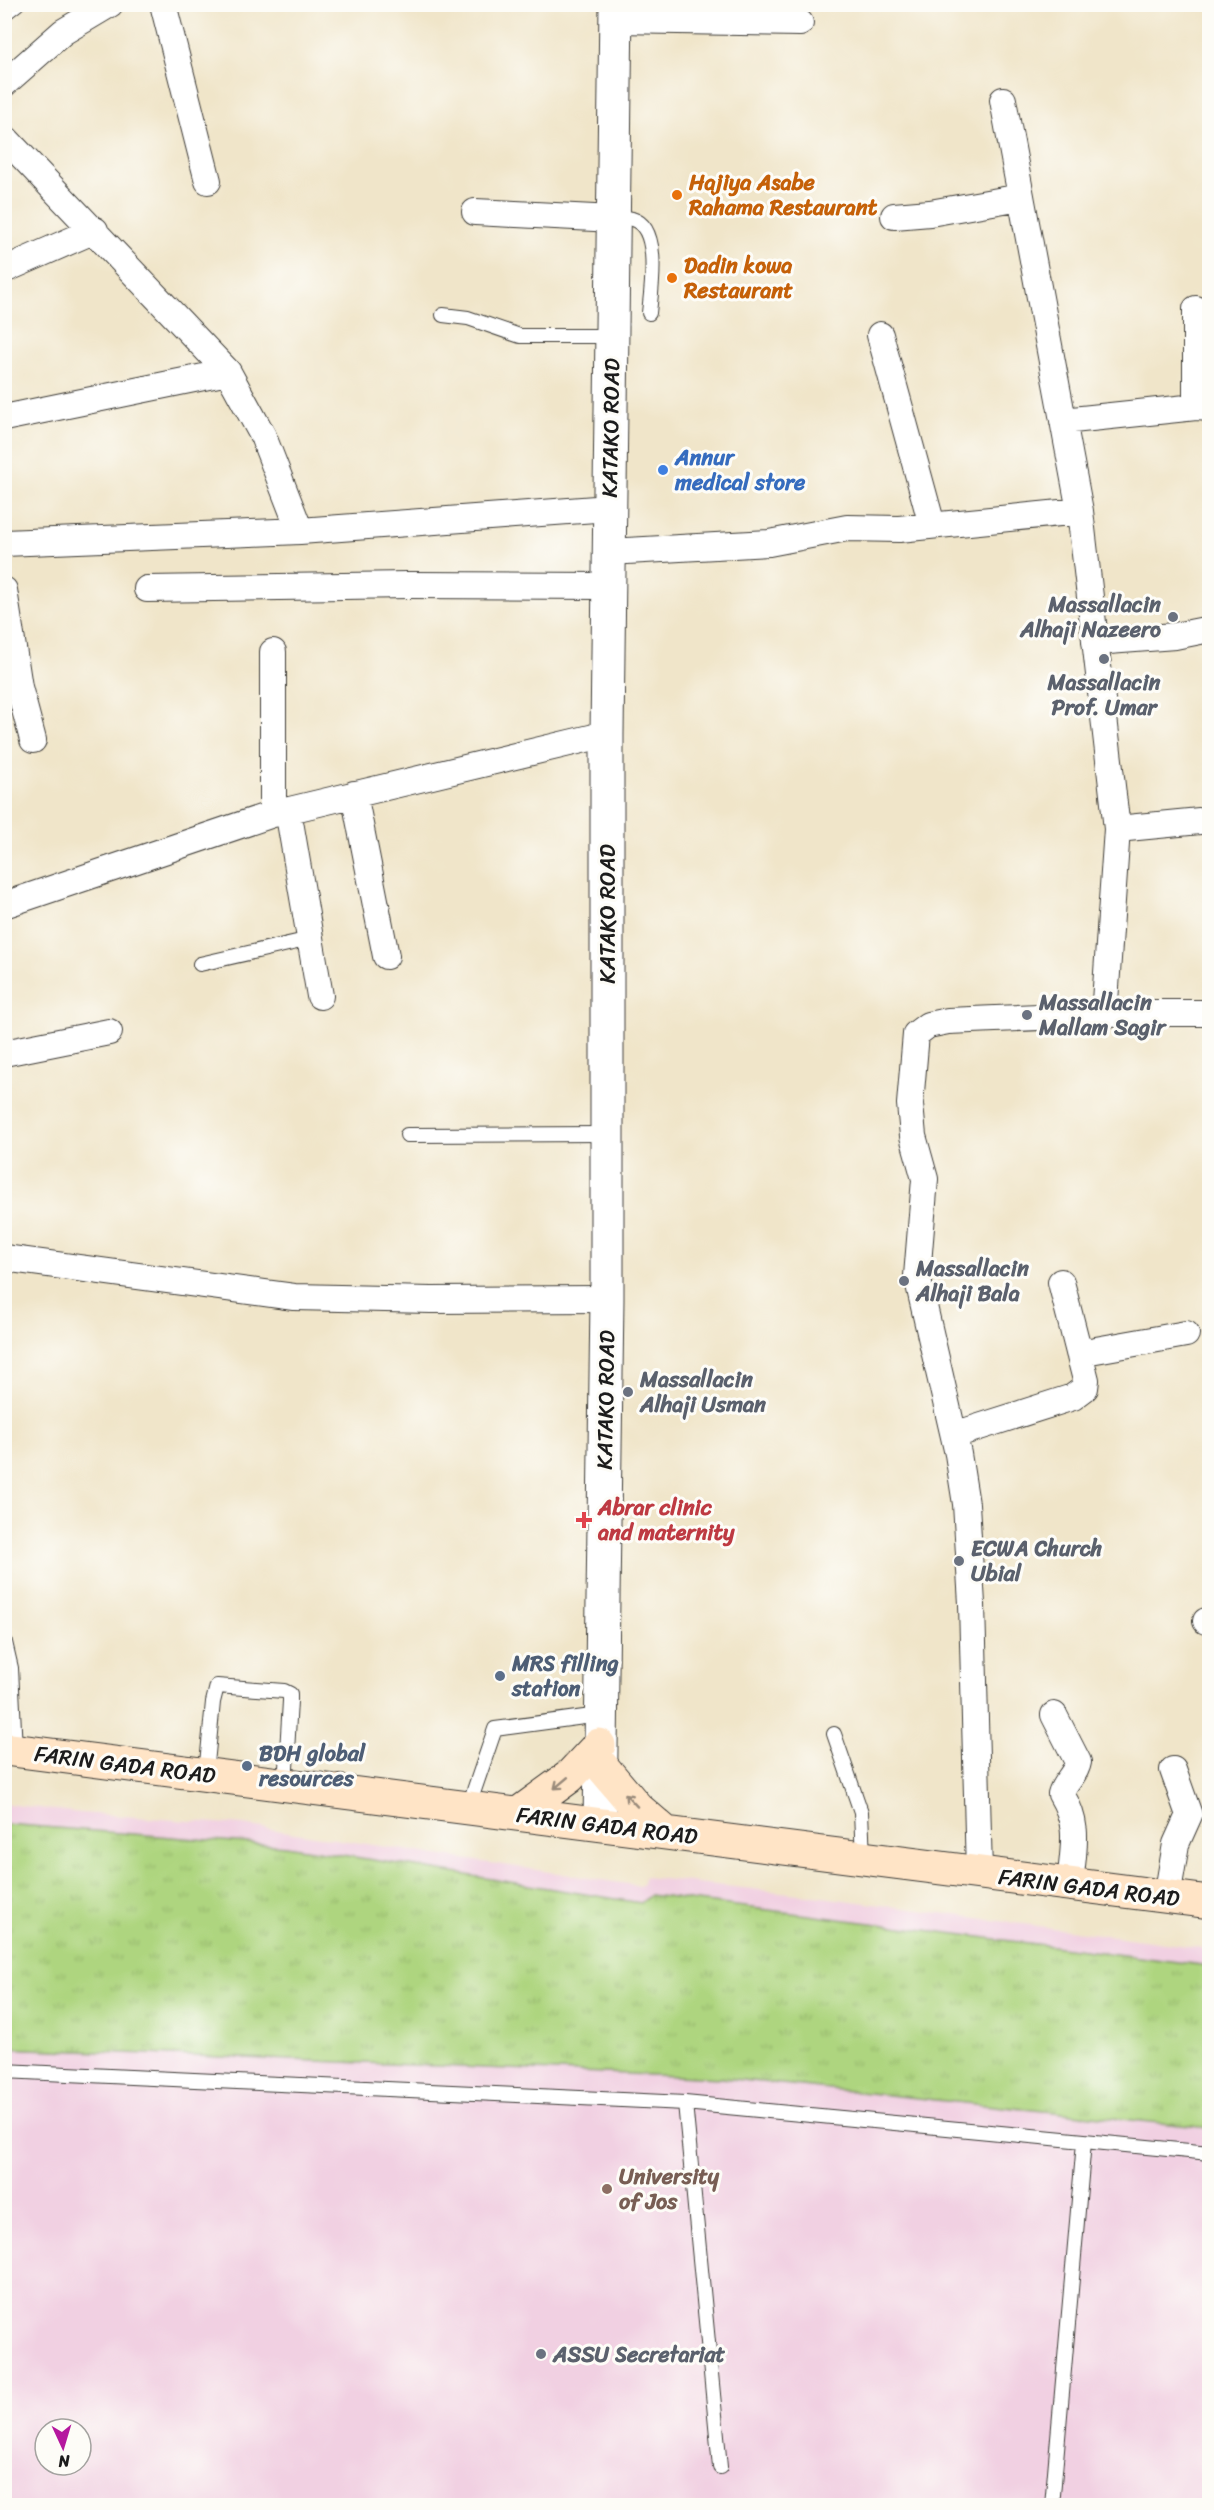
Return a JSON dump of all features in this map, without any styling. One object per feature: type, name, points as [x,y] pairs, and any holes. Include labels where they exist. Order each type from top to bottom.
[{"type":"main road","points":[[518,1814],[569,1776],[599,1741],[638,1808],[666,1833]]},
{"type":"main road","name":"FARIN GADA ROAD","points":[[10,1750],[1209,1902]]},
{"type":"street","points":[[4,84],[63,32],[110,4]]},
{"type":"street","points":[[163,4],[208,181]]},
{"type":"street","points":[[616,12],[800,23]]},
{"type":"street","name":"KATAKO ROAD","points":[[600,1824],[599,1741],[607,1299],[608,586],[616,12]]},
{"type":"street","points":[[1003,100],[1080,511],[1116,829],[1104,1016]]},
{"type":"street","points":[[4,137],[228,372],[263,436],[300,531]]},
{"type":"street","points":[[894,216],[930,213],[1021,197]]},
{"type":"street","points":[[475,212],[614,219]]},
{"type":"street","points":[[4,270],[95,230]]},
{"type":"street","points":[[1063,421],[1203,408],[1196,309]]},
{"type":"street","points":[[880,335],[932,525]]},
{"type":"street","points":[[4,418],[228,372]]},
{"type":"street","points":[[4,543],[300,531],[609,508]]},
{"type":"street","points":[[609,552],[769,543],[847,528],[899,529],[1080,511]]},
{"type":"street","points":[[147,588],[408,585],[608,586]]},
{"type":"street","points":[[4,590],[19,687],[33,740]]},
{"type":"street","points":[[1095,642],[1175,636],[1209,629]]},
{"type":"street","points":[[273,652],[281,812],[310,939],[320,996]]},
{"type":"street","points":[[4,905],[281,812],[607,734]]},
{"type":"street","points":[[354,794],[386,956]]},
{"type":"street","points":[[1116,829],[1209,820]]},
{"type":"street","points":[[979,1873],[971,1592],[966,1504],[954,1435],[917,1276],[925,1179],[913,1136],[910,1104],[916,1034],[928,1025],[948,1021],[1104,1016],[1133,1012],[1209,1013]]},
{"type":"street","points":[[4,1053],[109,1032]]},
{"type":"street","points":[[4,1258],[294,1297],[431,1300],[607,1299]]},
{"type":"street","points":[[954,1435],[1072,1397],[1085,1388],[1086,1380],[1061,1282]]},
{"type":"street","points":[[1079,1353],[1185,1334]]},
{"type":"street","points":[[1054,1715],[1078,1762],[1077,1768],[1064,1784],[1061,1794],[1073,1814],[1070,1885]]},
{"type":"street","points":[[1167,1897],[1176,1844],[1189,1815],[1173,1770]]},
{"type":"lane","points":[[4,14],[17,4]]},
{"type":"lane","points":[[614,219],[633,219],[646,228],[651,246],[653,269],[649,313]]},
{"type":"lane","points":[[443,315],[468,318],[520,336],[612,336]]},
{"type":"lane","points":[[200,964],[310,939]]},
{"type":"lane","points":[[407,1135],[607,1134]]},
{"type":"lane","points":[[4,1638],[11,1668],[10,1750]]},
{"type":"lane","points":[[206,1774],[213,1702],[218,1686],[284,1691],[290,1695],[291,1701],[285,1785]]},
{"type":"lane","points":[[468,1808],[495,1730],[599,1741]]},
{"type":"lane","points":[[834,1734],[861,1812],[863,1858]]},
{"type":"lane","points":[[4,2072],[685,2103],[1209,2152]]},
{"type":"lane","points":[[685,2103],[720,2467]]},
{"type":"lane","points":[[1052,2505],[1084,2142]]},
{"type":"shaded area","name":"University of Jos","points":[[5,1804],[81,1813],[243,1825],[640,1886],[643,1884],[644,1877],[807,1895],[1209,1949],[1209,2505],[5,2506]]},
{"type":"green space","points":[[5,1824],[286,1846],[641,1903],[650,1895],[1209,1966],[1209,2128],[722,2078],[5,2048]]},
{"type":"place","name":"Hajiya Asabe Rahama Restaurant","points":[[677,195]]},
{"type":"place","name":"Dadin kowa Restaurant","points":[[672,278]]},
{"type":"place","name":"Annur medical store","points":[[663,470]]},
{"type":"place","name":"Massallacin Alhaji Nazeero","points":[[1173,617]]},
{"type":"place","name":"Massallacin Prof. Umar","points":[[1104,659]]},
{"type":"place","name":"Massallacin Mallam Sagir","points":[[1027,1015]]},
{"type":"place","name":"Massallacin Alhaji Bala","points":[[904,1281]]},
{"type":"place","name":"Massallacin Alhaji Usman","points":[[628,1392]]},
{"type":"place","name":"Abrar clinic and maternity","points":[[584,1520]]},
{"type":"place","name":"ECWA Church Ubial","points":[[959,1561]]},
{"type":"place","name":"MRS filling station","points":[[500,1676]]},
{"type":"place","name":"BDH global resources","points":[[247,1766]]},
{"type":"place","name":"University of Jos","points":[[607,2189]]},
{"type":"place","name":"ASSU Secretariat","points":[[541,2354]]}]
